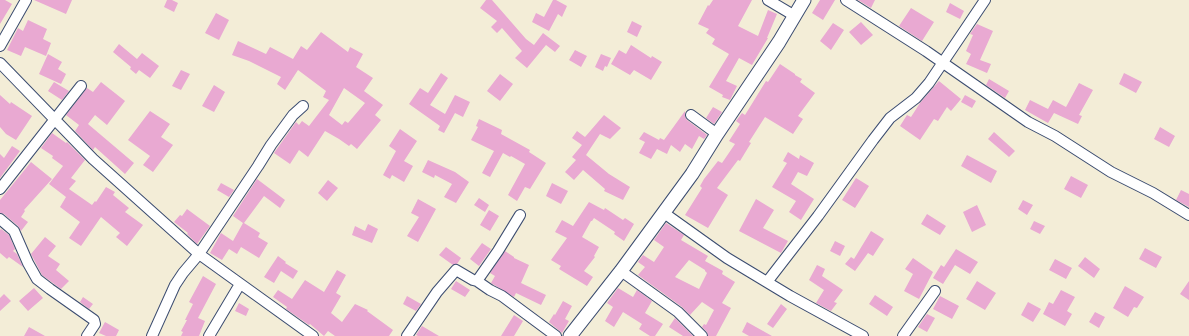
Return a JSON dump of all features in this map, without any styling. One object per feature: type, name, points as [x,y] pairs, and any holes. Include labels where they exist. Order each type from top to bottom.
[{"type":"street","points":[[0,46],[26,0]]},
{"type":"street","points":[[768,0],[795,16]]},
{"type":"street","points":[[570,336],[692,174],[779,42],[804,0]]},
{"type":"street","points":[[846,0],[1028,122],[1055,136],[1111,172],[1153,193],[1189,215]]},
{"type":"street","points":[[767,282],[890,118],[916,98],[929,83],[985,0]]},
{"type":"street","points":[[0,63],[104,169],[199,254],[313,336]]},
{"type":"street","points":[[0,189],[81,86]]},
{"type":"street","points":[[152,336],[175,286],[183,273],[199,254],[271,144],[293,115],[303,106]]},
{"type":"street","points":[[691,115],[717,134]]},
{"type":"street","points":[[664,213],[727,258],[863,336]]},
{"type":"street","points":[[477,280],[498,251],[520,215]]},
{"type":"street","points":[[0,219],[14,231],[28,263],[37,279],[94,320],[94,325],[87,336]]},
{"type":"street","points":[[407,336],[437,292],[456,270],[473,280],[477,280],[490,290],[502,296],[556,336]]},
{"type":"street","points":[[621,270],[678,312],[702,336]]},
{"type":"street","points":[[209,336],[240,284]]},
{"type":"street","points":[[903,336],[935,291]]},
{"type":"building","points":[[0,0],[5,0],[12,4],[0,24]]},
{"type":"building","points":[[34,0],[72,0],[66,14]]},
{"type":"building","points":[[167,0],[172,0],[178,3],[174,12],[164,7]]},
{"type":"building","points":[[486,0],[492,0],[526,39],[534,45],[543,33],[560,46],[555,52],[546,45],[527,68],[515,58],[522,51],[502,28],[497,33],[491,27],[497,21],[480,8]]},
{"type":"building","points":[[553,0],[567,6],[562,17],[558,14],[549,31],[532,22],[536,13],[544,17]]},
{"type":"building","points":[[713,0],[752,0],[738,26],[758,36],[768,10],[777,14],[768,38],[752,65],[739,58],[726,81],[737,86],[730,100],[722,97],[723,95],[709,87],[729,54],[712,44],[715,39],[706,33],[709,29],[698,24],[708,5],[709,6]]},
{"type":"building","points":[[820,0],[835,0],[823,20],[812,13]]},
{"type":"building","points":[[858,0],[875,0],[871,8]]},
{"type":"building","points":[[950,3],[964,11],[960,19],[946,12]]},
{"type":"building","points":[[911,8],[934,22],[922,41],[899,26]]},
{"type":"building","points":[[216,13],[229,20],[219,40],[205,33]]},
{"type":"building","points":[[28,20],[47,29],[43,39],[51,43],[46,56],[25,47],[21,56],[7,50],[18,28],[23,31]]},
{"type":"building","points":[[632,21],[642,26],[637,37],[627,32]]},
{"type":"building","points":[[861,22],[873,35],[861,45],[849,32]]},
{"type":"building","points":[[833,23],[844,30],[831,50],[820,41]]},
{"type":"building","points":[[977,24],[993,31],[980,60],[991,64],[987,73],[966,64],[971,54],[966,51],[973,35],[970,34]]},
{"type":"building","points":[[321,32],[348,52],[350,47],[363,54],[356,67],[373,78],[364,91],[383,105],[375,115],[381,120],[357,149],[351,144],[349,146],[325,131],[308,157],[299,150],[290,164],[274,153],[296,122],[299,125],[302,121],[309,126],[329,100],[323,97],[326,91],[298,70],[285,90],[277,84],[281,77],[249,61],[232,55],[238,41],[266,54],[270,47],[293,59],[301,46],[307,50]],"holes":[[[344,88],[365,103],[348,123],[345,121],[342,125],[329,115]]]},
{"type":"building","points":[[119,44],[137,59],[142,53],[159,66],[150,78],[139,70],[136,74],[130,69],[131,67],[113,52]]},
{"type":"building","points":[[631,45],[651,58],[652,56],[662,62],[651,80],[634,70],[630,75],[611,64],[619,50],[626,54]]},
{"type":"building","points":[[575,50],[587,56],[581,67],[569,60]]},
{"type":"building","points":[[48,54],[62,62],[58,69],[66,74],[61,84],[39,74]]},
{"type":"building","points":[[601,54],[611,58],[607,67],[605,66],[603,71],[595,67]]},
{"type":"building","points":[[780,64],[802,79],[800,82],[815,93],[798,116],[803,119],[793,134],[765,117],[749,142],[751,143],[740,161],[738,160],[717,188],[728,195],[708,228],[685,215],[702,188],[700,186],[704,179],[718,161],[722,163],[735,144],[729,141],[740,124],[736,121],[742,113],[745,115],[766,81],[768,82]]},
{"type":"building","points":[[181,70],[190,74],[181,90],[172,86]]},
{"type":"building","points":[[441,73],[448,78],[430,105],[445,114],[455,95],[470,102],[463,117],[455,113],[444,133],[438,130],[440,126],[409,104],[420,88],[428,93]]},
{"type":"building","points":[[1124,73],[1142,82],[1136,93],[1119,84]]},
{"type":"building","points":[[500,74],[513,84],[500,101],[487,91]]},
{"type":"building","points":[[989,79],[1009,91],[1005,98],[986,85]]},
{"type":"building","points":[[939,81],[961,99],[951,111],[947,107],[938,121],[934,119],[920,140],[900,126],[907,115],[911,117],[920,103]]},
{"type":"building","points":[[54,82],[69,91],[62,100],[48,91]]},
{"type":"building","points":[[101,82],[125,101],[107,125],[95,115],[88,124],[134,163],[125,174],[95,147],[93,150],[75,131],[79,125],[66,115],[87,88],[93,92]]},
{"type":"building","points":[[1079,83],[1093,90],[1079,115],[1082,116],[1078,124],[1054,113],[1048,123],[1025,110],[1030,100],[1048,109],[1053,100],[1066,107]]},
{"type":"building","points":[[214,85],[225,92],[214,112],[202,106]]},
{"type":"building","points":[[0,95],[10,104],[11,102],[32,116],[16,140],[6,134],[0,127]]},
{"type":"building","points":[[965,95],[976,101],[972,108],[961,102]]},
{"type":"building","points":[[713,107],[722,112],[714,124],[706,118]]},
{"type":"building","points":[[150,111],[170,124],[161,137],[173,145],[153,172],[143,165],[150,156],[128,140]]},
{"type":"building","points":[[685,111],[685,117],[687,120],[707,135],[704,139],[699,136],[692,149],[685,144],[680,152],[671,145],[667,154],[657,149],[651,159],[639,153],[645,142],[639,139],[644,132],[659,140],[660,138],[664,140]]},
{"type":"building","points":[[604,115],[621,128],[610,139],[600,134],[586,155],[609,174],[630,187],[623,200],[604,191],[605,189],[583,170],[574,180],[565,172],[576,160],[572,157],[582,145],[572,138],[577,131],[585,137]]},
{"type":"building","points":[[479,119],[502,130],[501,134],[530,150],[529,152],[546,163],[530,189],[525,187],[517,201],[508,195],[525,164],[503,153],[490,177],[482,173],[494,151],[471,140],[478,127],[476,126]]},
{"type":"building","points":[[1160,127],[1175,136],[1169,147],[1154,139]]},
{"type":"building","points":[[400,129],[417,141],[404,161],[413,166],[404,182],[392,175],[390,179],[383,175],[396,151],[389,146]]},
{"type":"building","points":[[994,132],[1015,151],[1009,157],[988,139]]},
{"type":"building","points":[[52,133],[66,143],[67,142],[85,160],[71,178],[76,181],[69,189],[92,205],[95,201],[96,202],[106,187],[115,192],[113,195],[129,208],[125,212],[143,225],[127,246],[116,237],[120,233],[101,217],[81,246],[69,238],[80,222],[60,207],[66,197],[49,184],[63,166],[52,158],[53,156],[41,148]]},
{"type":"building","points":[[12,146],[20,151],[0,178],[0,154],[4,158]]},
{"type":"building","points":[[788,152],[799,159],[800,155],[814,163],[807,176],[798,172],[791,184],[814,199],[801,220],[789,212],[796,201],[772,187],[787,163],[783,161]]},
{"type":"building","points":[[967,155],[997,171],[991,183],[961,166]]},
{"type":"building","points":[[428,160],[455,172],[469,182],[456,203],[444,197],[452,184],[435,175],[434,178],[422,172]]},
{"type":"building","points":[[31,162],[52,179],[24,210],[25,211],[21,217],[28,222],[21,231],[18,226],[4,214],[0,213],[0,200]]},
{"type":"building","points":[[1071,176],[1088,185],[1081,198],[1064,189]]},
{"type":"building","points":[[856,178],[869,186],[855,208],[842,200]]},
{"type":"building","points":[[257,179],[285,200],[280,208],[264,196],[244,223],[260,233],[258,237],[268,243],[259,258],[241,247],[237,254],[229,249],[222,260],[210,253],[221,233],[233,241],[243,223],[233,216]]},
{"type":"building","points":[[328,180],[338,188],[327,201],[318,193]]},
{"type":"building","points":[[221,183],[234,190],[229,197],[217,190]]},
{"type":"building","points":[[552,183],[568,191],[561,204],[546,196]]},
{"type":"building","points":[[1181,190],[1189,194],[1189,207],[1176,200]]},
{"type":"building","points":[[479,198],[489,205],[485,212],[474,205]]},
{"type":"building","points":[[418,199],[436,209],[418,242],[407,236],[419,217],[411,213]]},
{"type":"building","points":[[756,199],[774,210],[763,228],[788,241],[781,253],[739,231]]},
{"type":"building","points":[[1023,200],[1033,205],[1027,215],[1018,209]]},
{"type":"building","points":[[589,202],[604,210],[605,208],[623,220],[625,218],[634,224],[624,241],[614,234],[615,232],[594,218],[591,221],[582,237],[599,247],[594,256],[595,257],[584,271],[593,277],[587,286],[559,269],[561,266],[551,260],[567,238],[555,232],[562,220],[573,226]]},
{"type":"building","points":[[977,205],[986,225],[972,232],[963,212]]},
{"type":"building","points":[[187,209],[210,226],[197,244],[187,234],[188,233],[174,222],[180,215],[182,216]]},
{"type":"building","points":[[489,210],[499,216],[490,231],[480,225]]},
{"type":"building","points":[[927,214],[946,226],[940,235],[921,224]]},
{"type":"building","points":[[1034,221],[1045,226],[1040,234],[1030,229]]},
{"type":"building","points":[[666,223],[684,235],[681,240],[708,256],[705,261],[723,271],[722,274],[735,282],[722,303],[731,308],[716,336],[708,336],[707,332],[702,327],[704,324],[706,325],[714,310],[702,302],[690,315],[682,307],[638,275],[645,267],[638,262],[643,255],[654,262],[664,247],[654,240]],"holes":[[[689,260],[705,270],[707,273],[699,289],[675,277]]]},
{"type":"building","points":[[368,224],[378,229],[372,243],[352,235],[355,226],[365,231]]},
{"type":"building","points":[[1,229],[9,235],[15,249],[13,251],[17,254],[23,267],[9,257],[7,259],[0,253]]},
{"type":"building","points":[[871,231],[884,239],[873,256],[868,253],[855,271],[845,264],[851,257],[854,259]]},
{"type":"building","points":[[45,237],[56,246],[48,256],[60,264],[56,270],[69,281],[61,289],[42,275],[31,254]]},
{"type":"building","points":[[835,241],[845,246],[840,256],[830,251]]},
{"type":"building","points":[[482,243],[491,249],[479,266],[470,259]]},
{"type":"building","points":[[446,247],[461,258],[457,264],[453,265],[439,255]]},
{"type":"building","points":[[1145,248],[1162,257],[1156,268],[1139,259]]},
{"type":"building","points":[[956,249],[978,262],[970,274],[955,265],[943,284],[933,278],[941,265],[944,267]]},
{"type":"building","points":[[505,251],[514,258],[529,265],[521,283],[546,295],[541,305],[516,293],[514,297],[491,283],[495,276],[490,273]]},
{"type":"building","points":[[278,256],[286,262],[285,263],[298,271],[293,279],[281,271],[274,283],[264,277]]},
{"type":"building","points":[[1085,257],[1100,269],[1094,278],[1078,266]]},
{"type":"building","points":[[913,258],[933,272],[919,299],[904,291],[913,274],[905,269]]},
{"type":"building","points":[[1055,259],[1072,268],[1066,279],[1049,270]]},
{"type":"building","points":[[817,265],[825,269],[822,276],[843,290],[834,302],[837,303],[831,311],[816,303],[824,290],[809,280]]},
{"type":"building","points":[[337,270],[346,275],[336,293],[341,296],[331,313],[342,322],[355,304],[368,310],[367,311],[393,330],[389,336],[335,336],[328,331],[324,336],[310,324],[309,325],[286,309],[287,307],[273,297],[278,290],[292,299],[305,280],[324,292]]},
{"type":"building","points":[[203,276],[216,284],[198,318],[205,321],[199,336],[181,336],[183,332],[181,331],[187,320],[185,320],[193,304],[189,302]]},
{"type":"building","points":[[456,281],[470,290],[465,297],[451,289]]},
{"type":"building","points":[[977,281],[996,293],[985,310],[966,299]]},
{"type":"building","points":[[1189,281],[1189,300],[1180,294]]},
{"type":"building","points":[[1125,286],[1144,297],[1137,308],[1134,307],[1128,317],[1113,308]]},
{"type":"building","points":[[34,288],[43,298],[28,311],[19,301]]},
{"type":"building","points":[[618,288],[633,297],[637,290],[652,301],[645,313],[663,324],[655,336],[650,336],[639,329],[642,324],[623,312],[614,327],[605,321],[613,307],[607,303]]},
{"type":"building","points":[[1061,290],[1075,297],[1067,311],[1072,314],[1065,326],[1043,314],[1049,302],[1053,304]]},
{"type":"building","points":[[4,294],[11,301],[0,311],[0,298]]},
{"type":"building","points":[[875,295],[893,307],[887,316],[869,304]]},
{"type":"building","points":[[407,296],[421,304],[416,311],[403,304]]},
{"type":"building","points":[[940,296],[959,306],[952,319],[933,309]]},
{"type":"building","points":[[83,297],[93,304],[89,309],[80,302]]},
{"type":"building","points":[[563,301],[572,306],[565,319],[569,321],[562,333],[549,322]]},
{"type":"building","points":[[1028,302],[1041,309],[1033,322],[1021,315]]},
{"type":"building","points":[[239,303],[249,309],[246,316],[235,311]]},
{"type":"building","points":[[781,304],[787,309],[773,328],[767,324]]},
{"type":"building","points":[[1095,312],[1105,317],[1099,328],[1089,322]]},
{"type":"building","points":[[927,314],[935,318],[927,332],[918,327]]},
{"type":"building","points":[[514,315],[523,321],[514,336],[501,336]]},
{"type":"building","points":[[675,318],[693,336],[683,336],[669,327]]},
{"type":"building","points":[[105,322],[119,330],[116,336],[106,336],[99,333]]},
{"type":"building","points":[[747,322],[772,336],[749,336],[742,332]]},
{"type":"building","points":[[422,326],[439,336],[416,335]]},
{"type":"building","points":[[29,327],[45,336],[24,336]]}]
